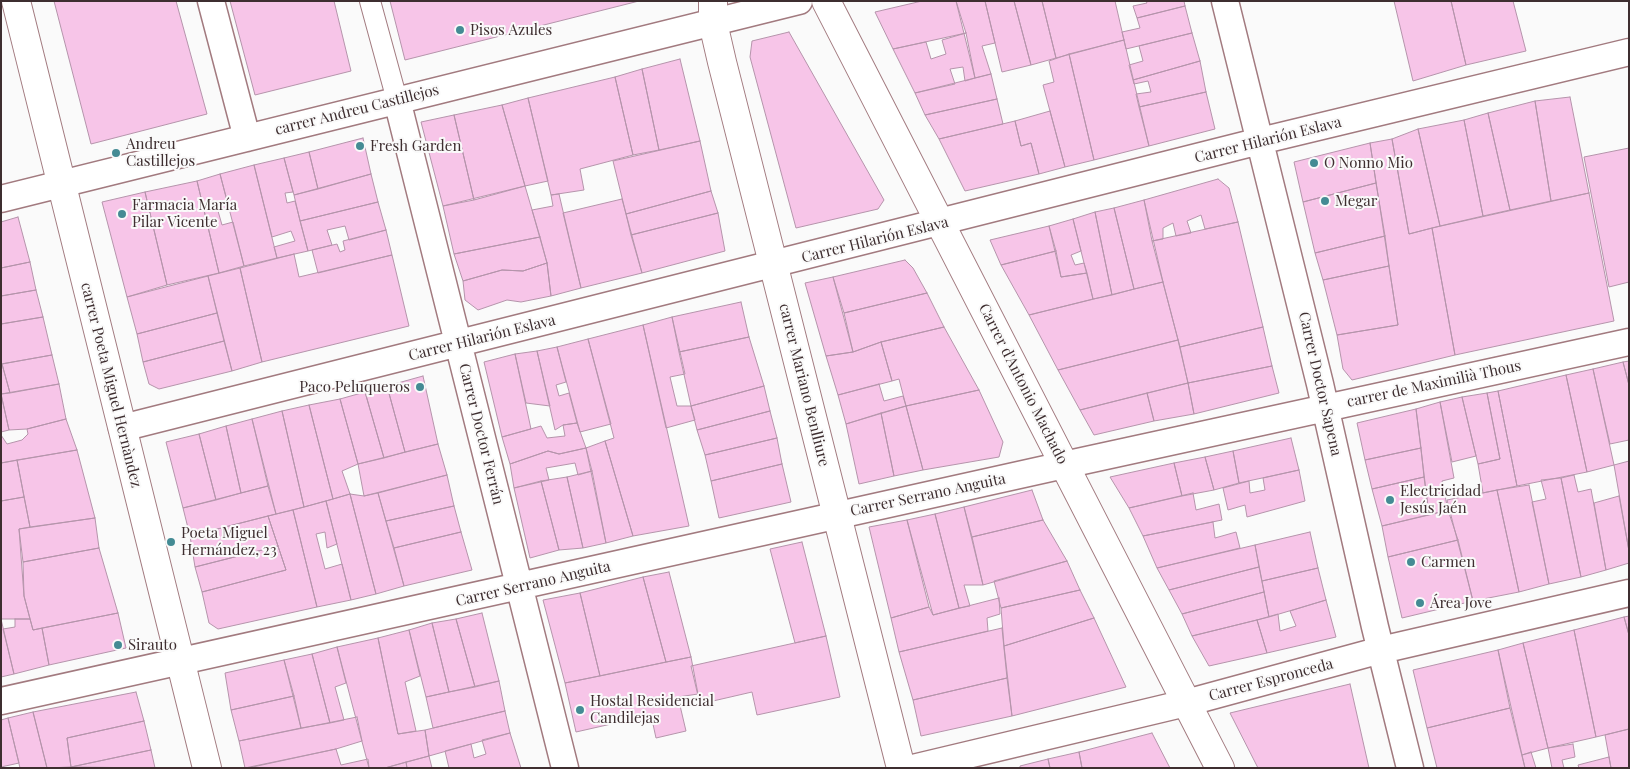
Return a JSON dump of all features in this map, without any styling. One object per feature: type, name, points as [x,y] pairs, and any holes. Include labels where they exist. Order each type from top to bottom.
[{"type":"street","name":"carrer Poeta Miguel Hernàndez","points":[[16,1],[208,768]]},
{"type":"street","points":[[211,1],[247,138]]},
{"type":"street","points":[[370,1],[397,100]]},
{"type":"street","name":"carrer Andreu Castillejos","points":[[1,199],[397,100],[713,12],[799,1]]},
{"type":"street","name":"Carrer d'Antonio Machado","points":[[826,1],[1220,768]]},
{"type":"street","name":"Carrer Doctor Sapena","points":[[1225,1],[1326,407],[1381,650],[1410,768]]},
{"type":"street","name":"carrer Mariano Benlliure","points":[[713,12],[773,266],[901,768]]},
{"type":"street","name":"Carrer Hilarión Eslava","points":[[122,428],[940,224],[1260,141],[1629,52]]},
{"type":"street","name":"Carrer Doctor Ferrán","points":[[397,100],[565,768]]},
{"type":"street","name":"carrer de Maximilià Thous","points":[[1064,465],[1629,342]]},
{"type":"street","name":"Carrer Serrano Anguita","points":[[1,702],[1064,465]]},
{"type":"street","name":"Carrer Espronceda","points":[[913,768],[1186,703],[1381,650],[1629,593]]},
{"type":"building","points":[[54,1],[176,1],[207,114],[91,144]]},
{"type":"building","points":[[230,1],[334,1],[351,71],[255,95]]},
{"type":"building","name":"Pisos Azules","points":[[390,1],[639,1],[405,60]]},
{"type":"building","points":[[922,1],[956,1],[966,33],[893,49],[875,12]]},
{"type":"building","points":[[956,1],[985,1],[995,43],[982,46],[991,74],[975,78]]},
{"type":"building","points":[[985,1],[1014,1],[1031,65],[1002,72]]},
{"type":"building","points":[[1014,1],[1042,1],[1056,58],[1031,65]]},
{"type":"building","points":[[1042,1],[1115,1],[1124,40],[1056,58]]},
{"type":"building","points":[[1146,1],[1184,1],[1185,6],[1137,18],[1133,6],[1147,3]]},
{"type":"building","points":[[1394,1],[1451,1],[1466,65],[1413,81]]},
{"type":"building","points":[[1451,1],[1513,1],[1526,51],[1466,65]]},
{"type":"building","points":[[1185,6],[1192,33],[1126,49],[1122,32],[1140,28],[1137,18]]},
{"type":"building","points":[[789,32],[884,200],[878,209],[796,228],[750,57],[752,41]]},
{"type":"building","points":[[966,33],[975,78],[965,81],[963,67],[950,69],[955,84],[915,93],[893,49],[926,42],[931,59],[946,54],[942,40]]},
{"type":"building","points":[[1192,33],[1200,61],[1133,80],[1129,65],[1143,61],[1139,46]]},
{"type":"building","points":[[1124,40],[1149,146],[1094,160],[1069,54]]},
{"type":"building","points":[[1069,54],[1094,160],[1065,167],[1043,85],[1054,82],[1049,61]]},
{"type":"building","points":[[680,59],[700,141],[659,150],[642,69]]},
{"type":"building","points":[[1200,61],[1206,92],[1139,107],[1136,94],[1151,92],[1148,81],[1134,84],[1133,80]]},
{"type":"building","points":[[642,69],[659,150],[633,155],[615,77]]},
{"type":"building","points":[[991,74],[997,99],[925,115],[915,93]]},
{"type":"building","points":[[615,77],[633,155],[580,169],[584,190],[551,195],[528,98]]},
{"type":"building","points":[[1206,92],[1215,129],[1149,146],[1139,107]]},
{"type":"building","points":[[1570,97],[1589,193],[1551,201],[1535,101]]},
{"type":"building","points":[[528,98],[548,181],[525,186],[502,105]]},
{"type":"building","points":[[997,99],[1003,124],[939,139],[925,115]]},
{"type":"building","points":[[1535,101],[1551,201],[1510,210],[1488,113]]},
{"type":"building","points":[[502,105],[525,186],[474,200],[454,115]]},
{"type":"building","points":[[1050,111],[1065,167],[1039,174],[1031,143],[1021,146],[1015,121]]},
{"type":"building","points":[[1488,113],[1510,210],[1483,216],[1464,120]]},
{"type":"building","points":[[454,115],[474,200],[443,206],[421,122]]},
{"type":"building","points":[[1464,120],[1483,216],[1440,226],[1418,129]]},
{"type":"building","points":[[1015,121],[1021,146],[1031,143],[1039,174],[965,191],[939,139]]},
{"type":"building","points":[[1418,129],[1440,226],[1409,234],[1392,139]]},
{"type":"building","points":[[363,138],[371,174],[318,189],[309,152]]},
{"type":"building","points":[[1392,139],[1409,234],[1432,228],[1455,355],[1352,380],[1343,369],[1337,335],[1398,325],[1370,143]]},
{"type":"building","points":[[700,141],[711,191],[626,214],[613,161]]},
{"type":"building","points":[[1370,143],[1376,183],[1303,202],[1294,162]]},
{"type":"building","points":[[1629,148],[1629,282],[1609,287],[1584,157]]},
{"type":"building","points":[[309,152],[318,189],[294,195],[284,158]]},
{"type":"building","points":[[284,158],[293,192],[285,193],[287,203],[295,201],[308,251],[277,258],[274,247],[295,241],[291,231],[272,237],[254,165]]},
{"type":"building","points":[[254,165],[277,258],[244,266],[220,174]]},
{"type":"building","points":[[220,174],[229,208],[218,211],[222,225],[233,222],[244,266],[219,273],[197,181]]},
{"type":"building","points":[[371,174],[378,202],[300,221],[294,195]]},
{"type":"building","points":[[1218,179],[1229,188],[1238,222],[1205,229],[1201,215],[1187,221],[1191,233],[1176,236],[1173,223],[1163,228],[1163,239],[1152,241],[1144,200]]},
{"type":"building","points":[[197,181],[219,273],[167,285],[145,192]]},
{"type":"building","points":[[1376,183],[1385,236],[1315,253],[1303,202]]},
{"type":"building","points":[[525,186],[540,237],[454,254],[443,206]]},
{"type":"building","points":[[711,191],[718,213],[631,235],[626,214]]},
{"type":"building","points":[[145,192],[167,285],[127,297],[102,202]]},
{"type":"building","points":[[1589,193],[1614,321],[1455,355],[1432,228]]},
{"type":"building","points":[[559,194],[581,288],[551,296],[547,263],[532,210],[553,206],[551,195]]},
{"type":"building","points":[[622,199],[642,273],[581,288],[563,213]]},
{"type":"building","points":[[1144,200],[1163,282],[1134,289],[1114,208]]},
{"type":"building","points":[[378,202],[386,230],[349,240],[345,226],[327,230],[332,245],[308,251],[300,221]]},
{"type":"building","points":[[1114,208],[1134,289],[1112,295],[1095,212]]},
{"type":"building","points":[[1095,212],[1112,295],[1093,299],[1073,219]]},
{"type":"building","points":[[718,213],[725,251],[642,273],[631,235]]},
{"type":"building","points":[[18,217],[30,262],[1,268],[1,222]]},
{"type":"building","points":[[1073,219],[1081,251],[1071,255],[1075,265],[1084,263],[1087,273],[1061,277],[1049,226]]},
{"type":"building","points":[[1238,222],[1263,327],[1180,347],[1152,241]]},
{"type":"building","points":[[1049,226],[1056,251],[1001,265],[990,240]]},
{"type":"building","points":[[386,230],[392,255],[318,273],[312,250],[337,244],[340,252],[345,250],[343,241]]},
{"type":"building","points":[[1385,236],[1389,266],[1323,280],[1315,253]]},
{"type":"building","points":[[540,237],[547,263],[523,271],[502,270],[463,281],[454,254]]},
{"type":"building","points":[[1056,251],[1061,277],[1087,273],[1093,299],[1029,315],[1001,265]]},
{"type":"building","points":[[294,254],[299,277],[392,255],[409,326],[262,362],[240,268]]},
{"type":"building","points":[[905,260],[913,268],[927,293],[844,313],[833,277]]},
{"type":"building","points":[[30,262],[36,290],[1,296],[1,268]]},
{"type":"building","points":[[547,263],[551,296],[521,302],[507,300],[478,310],[465,300],[463,281],[502,270],[523,271]]},
{"type":"building","points":[[1389,266],[1398,325],[1337,335],[1323,280]]},
{"type":"building","points":[[240,268],[262,362],[232,371],[208,276]]},
{"type":"building","points":[[208,276],[217,313],[137,334],[127,297]]},
{"type":"building","points":[[833,277],[853,352],[826,356],[805,283]]},
{"type":"building","points":[[1163,282],[1178,340],[1058,370],[1029,315]]},
{"type":"building","points":[[36,290],[43,317],[1,324],[1,296]]},
{"type":"building","points":[[927,293],[944,327],[881,342],[853,352],[844,313]]},
{"type":"building","points":[[741,302],[749,337],[679,352],[672,317]]},
{"type":"building","points":[[217,313],[224,341],[143,362],[137,334]]},
{"type":"building","points":[[43,317],[52,355],[1,364],[1,324]]},
{"type":"building","points":[[672,317],[685,374],[670,377],[677,406],[691,406],[695,420],[666,428],[643,325]]},
{"type":"building","points":[[643,325],[689,526],[633,536],[605,441],[614,438],[588,339]]},
{"type":"building","points":[[944,327],[979,390],[906,406],[899,379],[892,381],[881,342]]},
{"type":"building","points":[[1263,327],[1272,366],[1188,383],[1180,347]]},
{"type":"building","points":[[749,337],[764,386],[691,406],[679,352]]},
{"type":"building","points":[[588,339],[611,424],[580,432],[557,347]]},
{"type":"building","points":[[1178,340],[1188,383],[1080,410],[1058,370]]},
{"type":"building","points":[[224,341],[232,371],[159,389],[149,384],[143,362]]},
{"type":"building","points":[[881,342],[892,381],[838,395],[826,356],[853,352]]},
{"type":"building","points":[[557,347],[566,382],[556,385],[559,396],[569,393],[577,423],[563,425],[555,430],[537,351]]},
{"type":"building","points":[[537,351],[550,406],[526,403],[515,354]]},
{"type":"building","points":[[515,354],[531,429],[502,437],[484,362]]},
{"type":"building","points":[[52,355],[59,384],[10,393],[2,364]]},
{"type":"building","points":[[1629,361],[1629,385],[1623,362]]},
{"type":"building","points":[[1623,362],[1629,385],[1629,440],[1610,444],[1593,369]]},
{"type":"building","points":[[2,364],[10,393],[1,394]]},
{"type":"building","points":[[1272,366],[1279,393],[1194,414],[1188,383]]},
{"type":"building","points":[[1593,369],[1614,465],[1587,472],[1566,375]]},
{"type":"building","points":[[1566,375],[1587,472],[1517,486],[1498,391]]},
{"type":"building","points":[[423,376],[438,444],[405,452],[387,386]]},
{"type":"building","points":[[1188,383],[1194,414],[1154,421],[1147,393]]},
{"type":"building","points":[[59,384],[66,419],[27,429],[9,430],[1,394]]},
{"type":"building","points":[[879,384],[884,401],[903,396],[906,406],[846,424],[838,395]]},
{"type":"building","points":[[387,386],[405,452],[384,458],[365,392]]},
{"type":"building","points":[[764,386],[770,411],[697,430],[691,406]]},
{"type":"building","points":[[979,390],[1003,442],[999,457],[923,470],[906,406]]},
{"type":"building","points":[[1498,391],[1517,486],[1483,493],[1478,464],[1500,459],[1487,393]]},
{"type":"building","points":[[365,392],[384,458],[358,464],[340,399]]},
{"type":"building","points":[[1147,393],[1154,421],[1094,435],[1080,410]]},
{"type":"building","points":[[1487,393],[1500,459],[1478,464],[1462,397]]},
{"type":"building","points":[[1,394],[9,430],[1,432]]},
{"type":"building","points":[[1462,397],[1476,456],[1452,462],[1440,402]]},
{"type":"building","points":[[340,399],[358,464],[342,471],[350,494],[333,499],[309,405]]},
{"type":"building","points":[[1440,402],[1454,478],[1442,481],[1448,510],[1429,515],[1416,409]]},
{"type":"building","points":[[309,405],[333,499],[304,507],[282,411]]},
{"type":"building","points":[[906,406],[923,470],[894,476],[881,413]]},
{"type":"building","points":[[1416,409],[1421,448],[1365,460],[1357,423]]},
{"type":"building","points":[[282,411],[304,507],[276,514],[252,419]]},
{"type":"building","points":[[770,411],[777,438],[705,455],[697,430]]},
{"type":"building","points":[[881,413],[894,476],[859,484],[846,424]]},
{"type":"building","points":[[66,419],[77,450],[1,463],[1,435],[7,444],[22,440],[28,434],[27,429]]},
{"type":"building","points":[[252,419],[268,486],[241,493],[226,426]]},
{"type":"building","points":[[577,423],[586,448],[559,454],[548,451],[510,464],[502,437],[541,426],[547,438],[565,436],[563,425]]},
{"type":"building","points":[[226,426],[241,493],[216,500],[199,434]]},
{"type":"building","points":[[199,434],[216,500],[183,508],[166,442]]},
{"type":"building","points":[[777,438],[782,464],[711,481],[705,455]]},
{"type":"building","points":[[1291,438],[1299,470],[1239,483],[1233,451]]},
{"type":"building","points":[[605,441],[633,536],[606,543],[586,448]]},
{"type":"building","points":[[438,444],[447,475],[364,496],[358,464]]},
{"type":"building","points":[[586,448],[592,471],[578,475],[575,463],[546,468],[549,480],[514,488],[510,464],[548,451],[559,454]]},
{"type":"building","points":[[1421,448],[1424,477],[1372,489],[1365,460]]},
{"type":"building","points":[[77,450],[95,518],[30,527],[17,460]]},
{"type":"building","points":[[1233,451],[1239,483],[1214,490],[1205,457]]},
{"type":"building","points":[[1205,457],[1214,490],[1182,496],[1174,463]]},
{"type":"building","points":[[17,460],[24,497],[1,501],[1,463]]},
{"type":"building","points":[[1629,461],[1629,551],[1614,465]]},
{"type":"building","points":[[1174,463],[1182,496],[1129,508],[1110,477]]},
{"type":"building","points":[[782,464],[791,502],[719,518],[711,481]]},
{"type":"building","points":[[1299,470],[1305,501],[1247,517],[1245,505],[1228,510],[1223,488],[1249,481],[1250,493],[1265,490],[1263,478]]},
{"type":"building","points":[[592,471],[606,543],[583,548],[567,477]]},
{"type":"building","points":[[447,475],[454,506],[386,521],[378,493]]},
{"type":"building","points":[[1574,475],[1578,492],[1591,489],[1606,570],[1581,577],[1561,478]]},
{"type":"building","points":[[567,477],[583,548],[559,550],[541,481]]},
{"type":"building","points":[[1424,477],[1429,515],[1382,526],[1372,489]]},
{"type":"building","points":[[1561,478],[1581,577],[1549,584],[1532,502],[1546,499],[1541,480]]},
{"type":"building","points":[[541,481],[559,550],[530,558],[514,488]]},
{"type":"building","points":[[1529,485],[1549,584],[1519,592],[1497,490]]},
{"type":"building","points":[[268,486],[276,514],[190,536],[183,508]]},
{"type":"building","points":[[1032,490],[1043,520],[972,537],[964,507]]},
{"type":"building","points":[[1497,490],[1519,592],[1473,601],[1447,500]]},
{"type":"building","points":[[378,493],[404,586],[376,594],[350,494],[364,496]]},
{"type":"building","points":[[1193,493],[1196,510],[1219,504],[1222,520],[1143,536],[1129,508]]},
{"type":"building","points":[[350,494],[376,594],[351,600],[326,501]]},
{"type":"building","points":[[1619,496],[1629,551],[1629,563],[1606,570],[1594,503]]},
{"type":"building","points":[[24,497],[30,527],[19,529],[24,596],[30,619],[1,619],[1,501]]},
{"type":"building","points":[[326,501],[337,544],[327,548],[325,532],[316,534],[325,569],[342,564],[351,600],[317,607],[293,510]]},
{"type":"building","points":[[454,506],[461,532],[394,548],[386,521]]},
{"type":"building","points":[[964,507],[983,585],[964,585],[970,606],[959,608],[935,514]]},
{"type":"building","points":[[293,510],[317,607],[218,629],[209,623],[202,592],[286,570],[268,516]]},
{"type":"building","points":[[1448,510],[1458,540],[1388,557],[1382,526]]},
{"type":"building","points":[[935,514],[959,608],[933,615],[907,520]]},
{"type":"building","points":[[268,516],[278,546],[195,567],[190,536]]},
{"type":"building","points":[[95,518],[99,548],[23,562],[19,529]]},
{"type":"building","points":[[907,520],[929,607],[891,618],[869,527]]},
{"type":"building","points":[[1043,520],[1067,561],[983,585],[972,537]]},
{"type":"building","points":[[1213,522],[1215,538],[1236,532],[1240,548],[1157,568],[1143,536]]},
{"type":"building","points":[[461,532],[472,570],[404,586],[394,548]]},
{"type":"building","points":[[1310,532],[1318,568],[1262,581],[1255,545]]},
{"type":"building","points":[[1458,540],[1473,601],[1402,618],[1388,557]]},
{"type":"building","points":[[802,542],[826,636],[795,643],[770,549]]},
{"type":"building","points":[[1255,545],[1259,567],[1169,590],[1157,568]]},
{"type":"building","points":[[278,546],[286,570],[202,592],[195,567]]},
{"type":"building","points":[[99,548],[118,613],[33,630],[24,596],[23,562]]},
{"type":"building","points":[[1067,561],[1080,590],[1001,608],[994,581]]},
{"type":"building","points":[[1259,567],[1264,592],[1182,614],[1169,590]]},
{"type":"building","points":[[1318,568],[1326,600],[1269,617],[1262,581]]},
{"type":"building","points":[[669,572],[691,657],[666,662],[643,577]]},
{"type":"building","points":[[643,577],[666,662],[600,676],[580,593]]},
{"type":"building","points":[[1080,590],[1094,618],[1004,646],[1001,608]]},
{"type":"building","points":[[1264,592],[1269,617],[1192,636],[1182,614]]},
{"type":"building","points":[[580,593],[600,676],[565,683],[543,600]]},
{"type":"building","points":[[999,598],[1000,614],[987,618],[988,631],[899,652],[891,618],[929,607],[933,615]]},
{"type":"building","points":[[1326,600],[1336,637],[1267,653],[1257,620],[1278,614],[1280,631],[1296,626],[1290,611]]},
{"type":"building","points":[[118,613],[126,648],[49,665],[42,628]]},
{"type":"building","points":[[482,613],[499,681],[475,687],[456,619]]},
{"type":"building","points":[[1629,616],[1629,635],[1624,617]]},
{"type":"building","points":[[1624,617],[1629,635],[1629,729],[1596,737],[1574,630]]},
{"type":"building","points":[[1094,618],[1126,687],[1012,716],[1004,646]]},
{"type":"building","points":[[1,619],[14,674],[1,677]]},
{"type":"building","points":[[15,619],[30,619],[33,630],[42,628],[49,665],[14,674],[3,629],[15,627]]},
{"type":"building","points":[[456,619],[475,687],[449,692],[432,623]]},
{"type":"building","points":[[1257,620],[1267,653],[1209,666],[1192,636]]},
{"type":"building","points":[[432,623],[449,692],[426,697],[409,630]]},
{"type":"building","points":[[1002,628],[1007,678],[913,700],[899,652]]},
{"type":"building","points":[[409,630],[420,676],[405,682],[416,731],[398,734],[378,638]]},
{"type":"building","points":[[1574,630],[1596,737],[1548,748],[1523,643]]},
{"type":"building","points":[[826,636],[840,697],[757,715],[752,692],[700,704],[691,666]]},
{"type":"building","points":[[378,638],[398,734],[425,730],[429,756],[385,768],[369,768],[337,647]]},
{"type":"building","points":[[1523,643],[1548,748],[1522,755],[1498,650]]},
{"type":"building","points":[[337,647],[346,683],[335,687],[344,720],[330,723],[312,654]]},
{"type":"building","points":[[1498,650],[1510,708],[1427,728],[1413,670]]},
{"type":"building","points":[[312,654],[330,723],[301,728],[284,660]]},
{"type":"building","points":[[691,657],[698,694],[678,697],[686,731],[656,738],[651,715],[576,732],[565,683]]},
{"type":"building","points":[[284,660],[294,696],[231,710],[225,673]]},
{"type":"building","points":[[1007,678],[1012,716],[921,736],[913,700]]},
{"type":"building","points":[[499,681],[505,711],[433,728],[426,697]]},
{"type":"building","points":[[1350,684],[1369,768],[1258,768],[1230,713]]},
{"type":"building","points":[[136,692],[144,721],[67,738],[71,767],[47,768],[33,712]]},
{"type":"building","points":[[294,696],[301,728],[239,741],[231,710]]},
{"type":"building","points":[[1510,708],[1525,768],[1437,768],[1427,728]]},
{"type":"building","points":[[505,711],[510,733],[429,756],[425,730]]},
{"type":"building","points":[[33,712],[47,768],[20,768],[8,718]]},
{"type":"building","points":[[357,717],[362,741],[336,749],[245,768],[239,741]]},
{"type":"building","points":[[8,718],[19,763],[1,767],[1,720]]},
{"type":"building","points":[[144,721],[151,750],[71,767],[67,738]]},
{"type":"building","points":[[1629,729],[1629,768],[1611,768],[1605,735]]},
{"type":"building","points":[[510,733],[521,768],[449,768],[445,751],[471,744],[474,758],[486,754],[482,740]]},
{"type":"building","points":[[1152,733],[1170,768],[1082,768],[1079,752]]},
{"type":"building","points":[[1573,744],[1575,757],[1562,760],[1564,768],[1552,768],[1548,748]]},
{"type":"building","points":[[336,749],[341,765],[368,759],[369,768],[248,768]]},
{"type":"building","points":[[151,750],[155,768],[71,767]]},
{"type":"building","points":[[1079,752],[1082,768],[1050,768],[1048,759]]},
{"type":"building","points":[[1531,752],[1536,768],[1525,768],[1522,755]]},
{"type":"building","points":[[429,756],[432,768],[407,768],[406,762]]},
{"type":"building","points":[[1609,757],[1611,768],[1579,768],[1578,765]]},
{"type":"building","points":[[1048,759],[1050,768],[1020,768],[1020,766]]},
{"type":"building","points":[[406,762],[407,768],[385,768]]},
{"type":"place","name":"Pisos Azules","points":[[460,30]]},
{"type":"place","name":"Fresh Garden","points":[[360,146]]},
{"type":"place","name":"Andreu Castillejos","points":[[116,153]]},
{"type":"place","name":"O Nonno Mio","points":[[1314,163]]},
{"type":"place","name":"Megar","points":[[1325,201]]},
{"type":"place","name":"Farmacia María Pilar Vicente","points":[[122,214]]},
{"type":"place","name":"Paco Peluqueros","points":[[420,387]]},
{"type":"place","name":"Electricidad Jesús Jaén","points":[[1390,500]]},
{"type":"place","name":"Poeta Miguel Hernández, 23","points":[[171,542]]},
{"type":"place","name":"Carmen","points":[[1411,562]]},
{"type":"place","name":"Área Jove","points":[[1420,603]]},
{"type":"place","name":"Sirauto","points":[[118,645]]},
{"type":"place","name":"Hostal Residencial Candilejas","points":[[580,710]]}]
